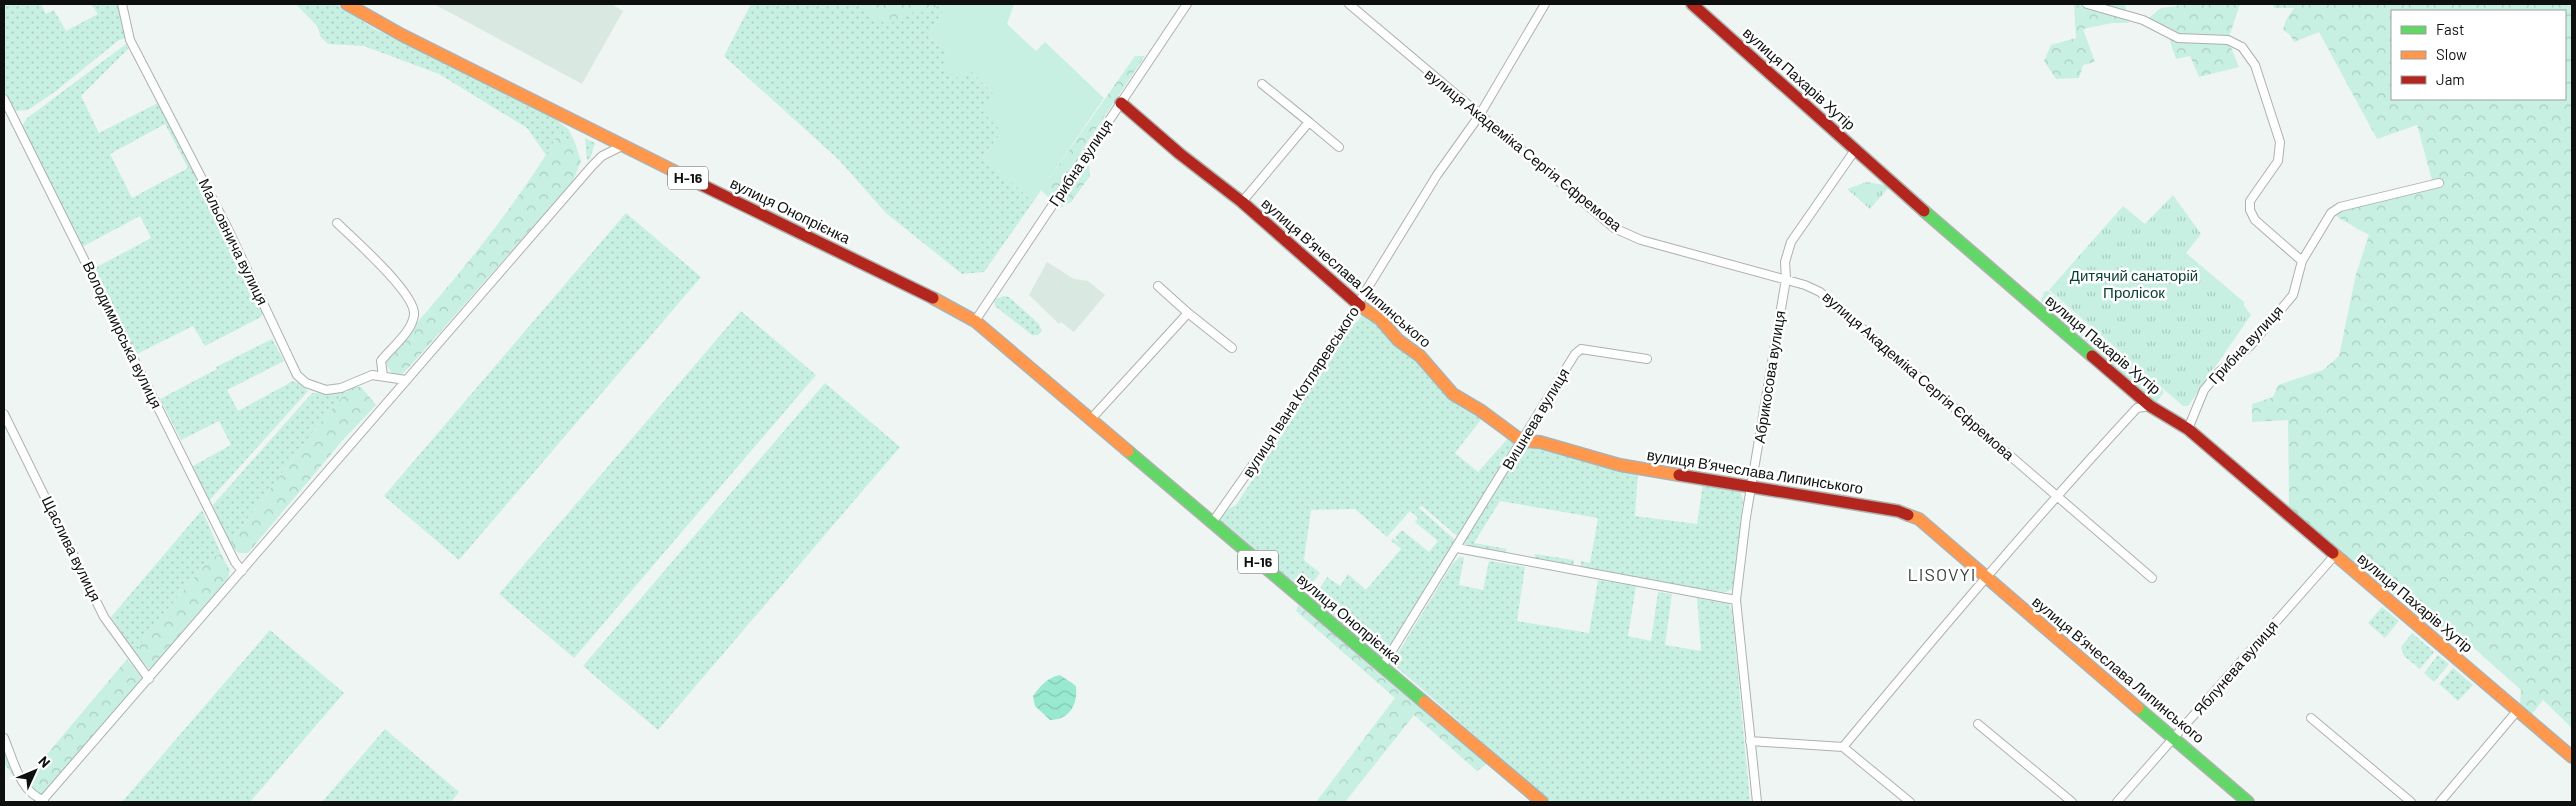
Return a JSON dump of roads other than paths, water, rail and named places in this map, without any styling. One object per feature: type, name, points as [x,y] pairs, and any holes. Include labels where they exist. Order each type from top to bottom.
[{"type":"street","name":"Мальовнича вулиця","points":[[122,4],[130,40],[193,158],[298,374],[306,383],[326,390],[341,388],[372,375],[406,380]]},
{"type":"street","name":"вулиця Онопрієнка","points":[[347,4],[402,35],[622,146],[910,285],[975,320],[1542,802]]},
{"type":"street","name":"Грибна вулиця","points":[[975,320],[1187,4]]},
{"type":"street","name":"вулиця Академіка Сергія Єфремова","points":[[1349,4],[1479,116],[1618,230],[1642,240],[1805,285],[1832,301],[2152,578]]},
{"type":"street","name":"вулиця Івана Котляревського","points":[[1212,523],[1300,398],[1359,305],[1437,175],[1479,116],[1545,4]]},
{"type":"street","name":"вулиця Пахарів Хутір","points":[[1692,4],[1965,248],[2150,406],[2170,416],[2188,429],[2572,757]]},
{"type":"street","points":[[2087,4],[2143,20],[2178,38],[2228,40],[2242,47],[2255,66],[2280,142],[2278,161],[2250,201],[2250,210],[2256,220],[2302,261]]},
{"type":"street","points":[[1262,84],[1339,148]]},
{"type":"street","name":"Володимирська вулиця","points":[[4,99],[235,562],[242,571]]},
{"type":"street","name":"вулиця Вʼячеслава Липинського","points":[[1121,103],[1180,154],[1242,202],[1359,305],[1380,320],[1398,340],[1420,356],[1453,394],[1480,410],[1522,440],[1540,442],[1620,465],[1898,511],[1919,519],[2248,802]]},
{"type":"street","name":"вулиця Вʼячеслава Липинського","points":[[1242,202],[1309,122]]},
{"type":"street","points":[[4,738],[24,785],[34,797],[42,801],[592,166],[602,156],[622,146]]},
{"type":"street","name":"Абрикосова вулиця","points":[[1757,802],[1736,600],[1752,486],[1786,279],[1785,262],[1791,242],[1855,150]]},
{"type":"street","name":"Грибна вулиця","points":[[2188,429],[2204,390],[2219,372],[2250,346],[2293,295],[2302,261],[2331,213],[2340,207],[2439,183]]},
{"type":"street","points":[[337,222],[395,280],[412,303],[414,315],[409,329],[381,361],[383,376]]},
{"type":"street","points":[[1158,286],[1232,348]]},
{"type":"street","points":[[1091,419],[1188,313]]},
{"type":"street","name":"Вишнева вулиця","points":[[1382,667],[1575,354],[1581,349],[1647,359]]},
{"type":"street","points":[[1843,747],[1985,577],[2056,496],[2137,408],[2150,406]]},
{"type":"street","name":"Щаслива вулиця","points":[[4,414],[104,617],[148,679]]},
{"type":"street","points":[[1457,548],[1736,600]]},
{"type":"street","name":"Яблунева вулиця","points":[[2117,802],[2335,555]]},
{"type":"street","points":[[2440,802],[2517,711]]},
{"type":"street","points":[[2311,718],[2411,802]]},
{"type":"street","points":[[1978,724],[2072,802]]},
{"type":"street","points":[[1750,741],[1843,747],[1910,802]]},
{"type":"water","points":[[1060,675],[1076,686],[1074,705],[1067,714],[1050,720],[1035,706],[1033,696],[1045,682]]},
{"type":"district","name":"LISOVYI","points":[[1942,575]]},
{"type":"park label","name":"Дитячий санаторій Пролісок","points":[[2134,284]]}]
